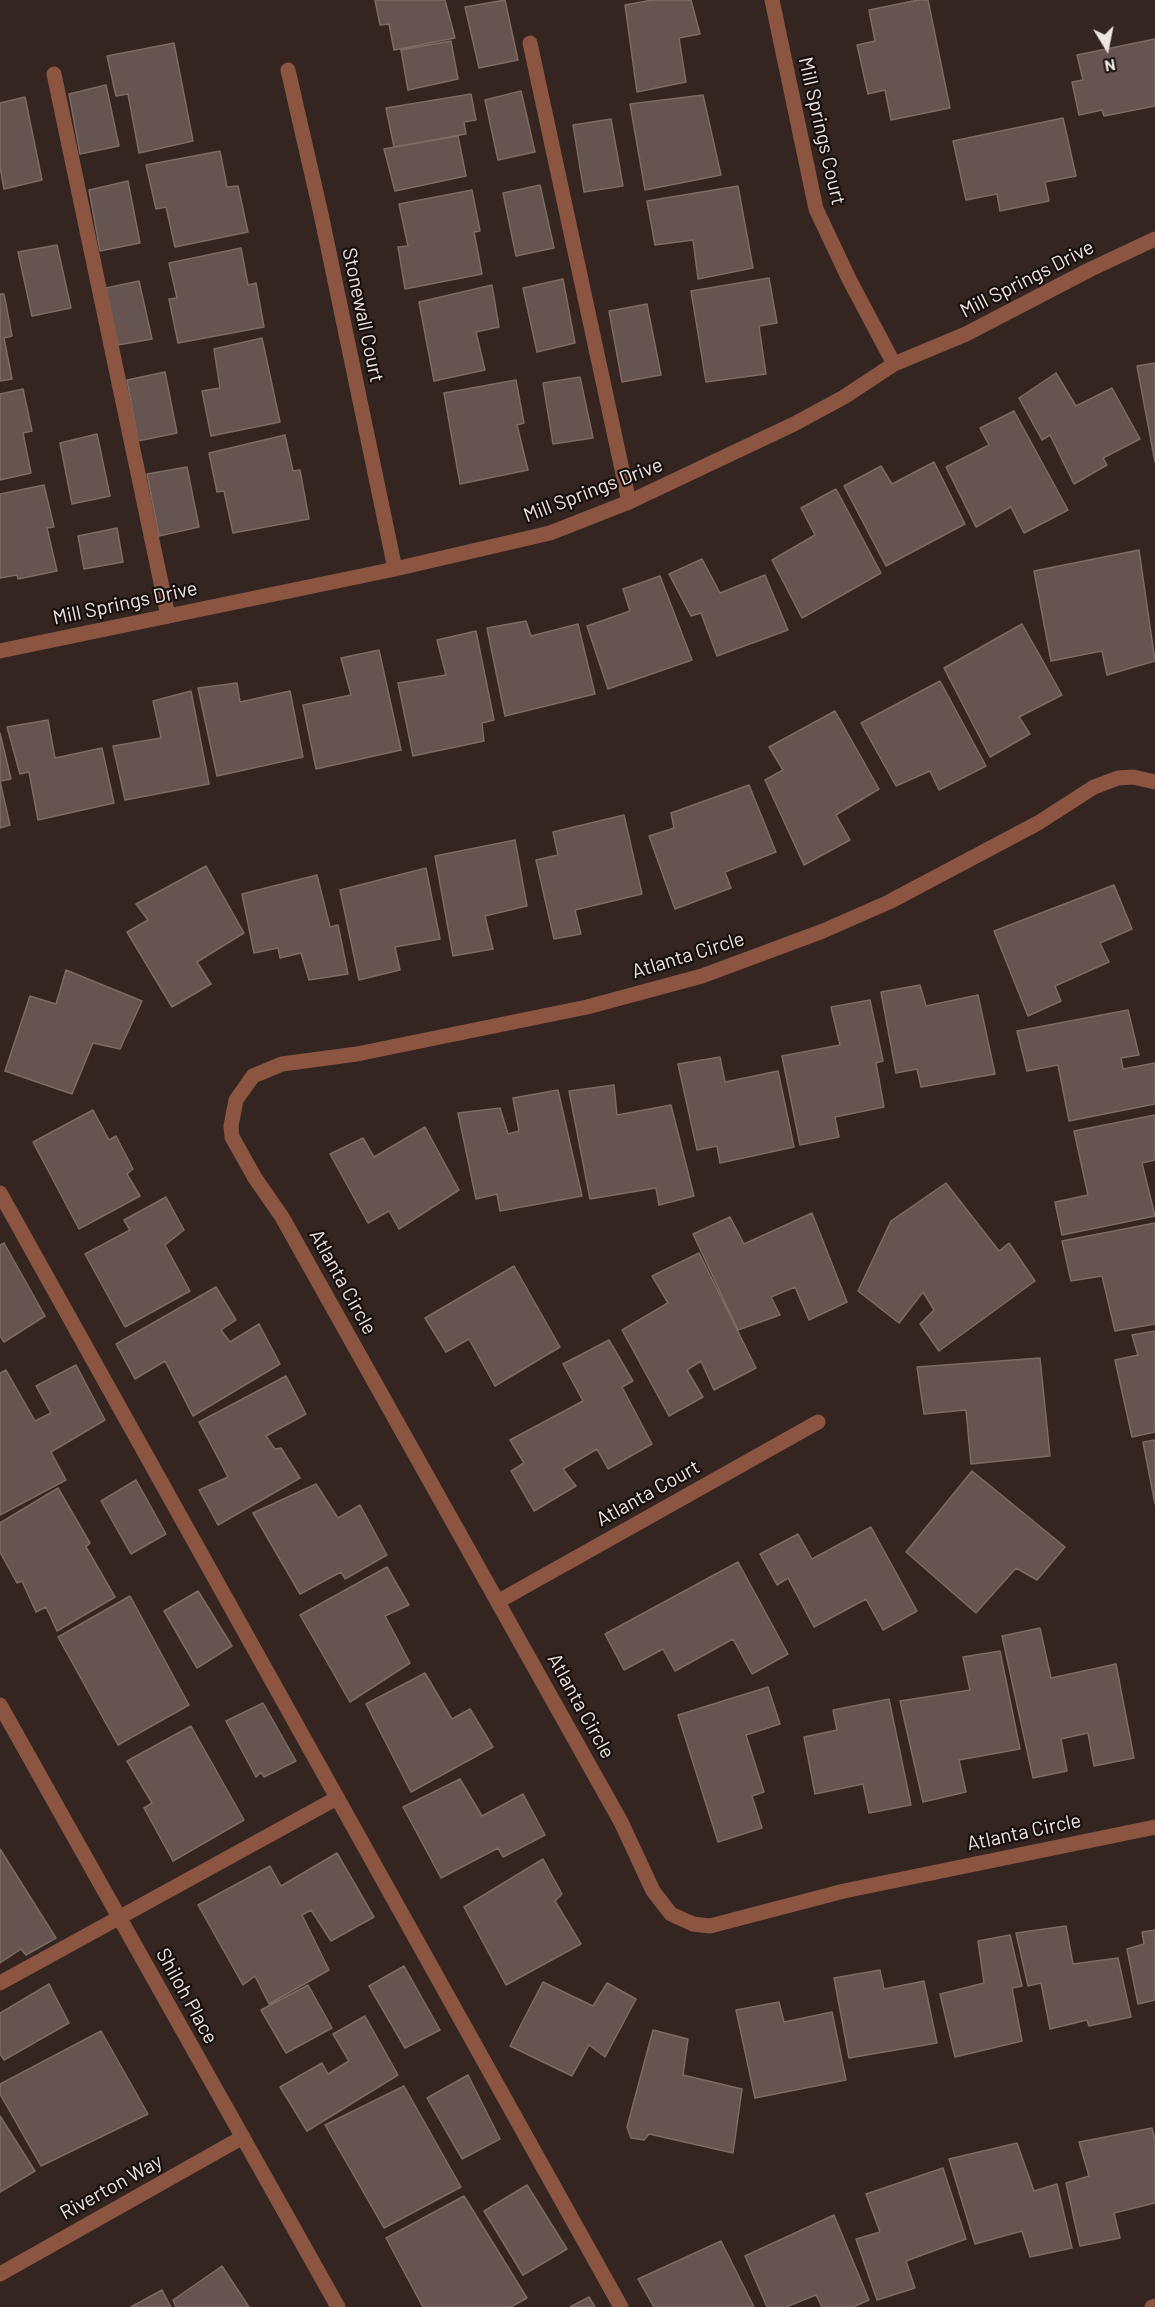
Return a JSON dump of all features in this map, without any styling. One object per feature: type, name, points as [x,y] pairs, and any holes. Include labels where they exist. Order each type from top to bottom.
[{"type":"street","name":"Mill Springs Court","points":[[772,0],[816,209],[849,279],[894,364]]},
{"type":"street","points":[[530,43],[629,502]]},
{"type":"street","name":"Stonewall Court","points":[[288,70],[321,214],[395,569]]},
{"type":"street","points":[[54,74],[168,616]]},
{"type":"street","name":"Mill Springs Drive","points":[[0,651],[395,569],[550,533],[629,502],[794,424],[844,397],[894,364],[966,334],[1091,268],[1155,239]]},
{"type":"street","name":"Atlanta Circle","points":[[1155,782],[1133,777],[1118,778],[1094,787],[1038,823],[889,902],[823,931],[702,976],[587,1007],[357,1054],[282,1064],[253,1076],[236,1100],[231,1126],[232,1137],[255,1178],[282,1216],[621,1822],[653,1891],[671,1914],[693,1924],[710,1926],[844,1891],[1155,1827]]},
{"type":"street","points":[[0,1193],[621,2307]]},
{"type":"street","name":"Atlanta Court","points":[[499,1601],[818,1422]]},
{"type":"street","name":"Shiloh Place","points":[[0,1705],[338,2307]]},
{"type":"street","points":[[0,1983],[338,1798]]},
{"type":"street","name":"Riverton Way","points":[[0,2274],[243,2138]]},
{"type":"building","points":[[375,0],[445,0],[455,38],[394,50],[389,24],[380,25]]},
{"type":"building","points":[[505,0],[518,60],[479,68],[465,7]]},
{"type":"building","points":[[652,0],[691,0],[700,34],[679,38],[686,82],[637,92],[625,5]]},
{"type":"building","points":[[928,0],[950,108],[891,120],[885,90],[868,94],[857,45],[875,41],[869,10]]},
{"type":"building","points":[[1155,39],[1155,106],[1104,116],[1102,110],[1079,115],[1072,82],[1083,80],[1077,55]]},
{"type":"building","points":[[451,41],[458,79],[408,90],[401,50]]},
{"type":"building","points":[[174,43],[193,141],[139,153],[128,94],[116,96],[107,56]]},
{"type":"building","points":[[106,85],[119,146],[80,154],[69,94]]},
{"type":"building","points":[[521,91],[535,152],[498,160],[485,100]]},
{"type":"building","points":[[471,94],[476,120],[464,122],[466,134],[394,147],[386,108]]},
{"type":"building","points":[[703,95],[721,175],[645,190],[630,104]]},
{"type":"building","points":[[25,97],[42,180],[4,189],[0,167],[0,103]]},
{"type":"building","points":[[1063,118],[1076,176],[1045,182],[1049,201],[1000,211],[997,194],[966,200],[953,141]]},
{"type":"building","points":[[611,119],[623,186],[584,192],[573,125]]},
{"type":"building","points":[[458,136],[466,176],[395,191],[384,149]]},
{"type":"building","points":[[220,151],[227,187],[238,186],[248,232],[175,247],[166,207],[156,209],[146,165]]},
{"type":"building","points":[[128,181],[140,243],[100,251],[89,190]]},
{"type":"building","points":[[540,185],[554,248],[516,256],[503,193]]},
{"type":"building","points":[[738,186],[753,268],[698,279],[693,240],[655,245],[647,201]]},
{"type":"building","points":[[472,190],[480,231],[474,232],[482,274],[405,289],[398,247],[408,246],[399,204]]},
{"type":"building","points":[[57,245],[71,308],[32,316],[18,252]]},
{"type":"building","points":[[241,248],[248,285],[256,283],[264,327],[178,343],[169,299],[177,298],[169,263]]},
{"type":"building","points":[[769,278],[777,323],[759,326],[766,374],[706,382],[691,291]]},
{"type":"building","points":[[563,279],[575,343],[537,352],[523,288]]},
{"type":"building","points":[[139,281],[152,339],[118,345],[106,288]]},
{"type":"building","points":[[492,285],[499,327],[476,332],[485,370],[434,381],[419,302]]},
{"type":"building","points":[[0,294],[4,294],[12,336],[4,338],[12,379],[0,381]]},
{"type":"building","points":[[647,304],[661,375],[622,382],[609,311]]},
{"type":"building","points":[[262,338],[280,422],[211,436],[202,391],[220,388],[214,349]]},
{"type":"building","points":[[1155,363],[1155,462],[1137,366]]},
{"type":"building","points":[[165,372],[177,433],[138,441],[127,380]]},
{"type":"building","points":[[1056,373],[1076,406],[1112,388],[1140,439],[1103,458],[1107,465],[1074,484],[1050,435],[1042,440],[1019,398]]},
{"type":"building","points":[[580,377],[593,438],[553,444],[543,383]]},
{"type":"building","points":[[516,380],[524,423],[517,425],[528,470],[460,484],[444,393]]},
{"type":"building","points":[[23,389],[32,431],[23,433],[31,473],[0,480],[0,394]]},
{"type":"building","points":[[1014,411],[1068,510],[1024,533],[1011,507],[976,527],[946,467],[989,445],[980,428]]},
{"type":"building","points":[[97,434],[110,496],[72,504],[60,443]]},
{"type":"building","points":[[285,435],[293,471],[300,470],[309,519],[233,533],[224,491],[217,492],[209,453]]},
{"type":"building","points":[[934,462],[965,524],[886,566],[844,486],[881,466],[892,484]]},
{"type":"building","points":[[187,467],[199,527],[159,536],[147,474]]},
{"type":"building","points":[[44,485],[54,527],[47,528],[57,571],[18,579],[17,575],[0,578],[0,494]]},
{"type":"building","points":[[836,489],[881,573],[802,618],[772,560],[815,535],[801,508]]},
{"type":"building","points":[[117,528],[123,562],[84,569],[78,536]]},
{"type":"building","points":[[1139,550],[1155,661],[1107,675],[1102,651],[1051,661],[1034,571]]},
{"type":"building","points":[[702,559],[720,593],[765,575],[788,630],[717,656],[701,613],[691,616],[669,574]]},
{"type":"building","points":[[660,576],[692,660],[608,689],[587,626],[630,611],[623,589]]},
{"type":"building","points":[[526,621],[531,636],[578,624],[595,694],[505,716],[487,628]]},
{"type":"building","points":[[1022,624],[1062,695],[1019,717],[1030,734],[990,757],[944,668]]},
{"type":"building","points":[[476,631],[494,720],[482,723],[484,741],[413,756],[398,683],[446,675],[437,640]]},
{"type":"building","points":[[379,650],[401,750],[316,769],[303,705],[351,695],[341,658]]},
{"type":"building","points":[[940,681],[986,766],[939,790],[930,771],[896,786],[861,723]]},
{"type":"building","points":[[237,683],[240,702],[290,691],[303,757],[217,776],[198,688]]},
{"type":"building","points":[[191,691],[209,784],[125,800],[113,746],[161,738],[153,701]]},
{"type":"building","points":[[835,711],[879,789],[836,815],[850,840],[804,865],[765,780],[783,770],[769,747]]},
{"type":"building","points":[[48,720],[55,758],[102,748],[114,803],[38,820],[29,772],[20,774],[7,727]]},
{"type":"building","points":[[0,733],[11,779],[0,781]]},
{"type":"building","points":[[0,781],[10,825],[0,828]]},
{"type":"building","points":[[749,785],[776,852],[725,872],[731,888],[675,909],[649,836],[674,828],[671,813]]},
{"type":"building","points":[[624,815],[642,894],[575,910],[581,934],[554,939],[536,860],[558,855],[553,832]]},
{"type":"building","points":[[515,840],[527,906],[485,916],[493,949],[453,956],[435,856]]},
{"type":"building","points":[[206,866],[244,933],[197,962],[211,984],[172,1007],[127,932],[148,920],[136,904]]},
{"type":"building","points":[[426,868],[440,939],[395,947],[400,970],[359,980],[340,890]]},
{"type":"building","points":[[317,875],[330,927],[338,925],[348,974],[309,980],[301,953],[280,958],[278,948],[254,953],[242,894]]},
{"type":"building","points":[[1114,885],[1132,929],[1100,943],[1109,962],[1055,986],[1061,1001],[1028,1016],[994,931]]},
{"type":"building","points":[[66,970],[142,1001],[120,1049],[93,1043],[72,1094],[5,1071],[30,996],[56,1004]]},
{"type":"building","points":[[920,985],[926,1006],[978,995],[995,1074],[921,1087],[917,1069],[896,1073],[881,992]]},
{"type":"building","points":[[870,1000],[883,1061],[876,1063],[884,1107],[835,1117],[839,1137],[800,1145],[782,1056],[840,1045],[831,1007]]},
{"type":"building","points":[[1128,1010],[1139,1055],[1121,1058],[1123,1069],[1155,1063],[1155,1104],[1069,1121],[1058,1065],[1027,1071],[1017,1031]]},
{"type":"building","points":[[720,1057],[725,1082],[778,1071],[794,1147],[720,1163],[717,1146],[697,1150],[678,1064]]},
{"type":"building","points":[[614,1085],[617,1115],[671,1105],[694,1196],[659,1205],[656,1188],[590,1199],[569,1091]]},
{"type":"building","points":[[558,1090],[582,1196],[500,1211],[497,1194],[476,1199],[458,1113],[500,1108],[508,1134],[519,1131],[513,1098]]},
{"type":"building","points":[[93,1110],[109,1140],[116,1136],[133,1169],[127,1174],[140,1196],[79,1229],[33,1142]]},
{"type":"building","points":[[1155,1115],[1155,1160],[1142,1163],[1155,1216],[1062,1235],[1055,1202],[1088,1195],[1074,1131]]},
{"type":"building","points":[[425,1127],[459,1190],[399,1229],[389,1211],[368,1223],[330,1154],[363,1138],[374,1157]]},
{"type":"building","points":[[946,1183],[999,1251],[1009,1243],[1035,1281],[939,1351],[920,1324],[934,1310],[923,1292],[899,1323],[858,1291],[891,1221]]},
{"type":"building","points":[[166,1197],[184,1230],[165,1245],[190,1291],[125,1327],[85,1254],[130,1230],[124,1220]]},
{"type":"building","points":[[812,1213],[847,1302],[809,1320],[795,1287],[771,1297],[780,1315],[738,1330],[693,1234],[730,1217],[744,1244]]},
{"type":"building","points":[[1155,1223],[1155,1324],[1115,1331],[1102,1276],[1071,1281],[1062,1241]]},
{"type":"building","points":[[4,1243],[45,1316],[4,1342],[0,1336],[0,1245]]},
{"type":"building","points":[[699,1253],[756,1368],[714,1390],[701,1361],[687,1370],[703,1397],[669,1416],[622,1330],[668,1303],[652,1276]]},
{"type":"building","points":[[514,1266],[560,1347],[495,1386],[469,1339],[446,1352],[425,1318]]},
{"type":"building","points":[[216,1287],[236,1320],[221,1330],[230,1342],[259,1324],[280,1364],[193,1416],[165,1361],[135,1379],[116,1344]]},
{"type":"building","points":[[1155,1331],[1155,1432],[1132,1437],[1115,1360],[1138,1355],[1132,1335]]},
{"type":"building","points":[[609,1340],[633,1381],[622,1387],[652,1444],[608,1469],[597,1449],[563,1469],[576,1486],[534,1511],[511,1471],[524,1463],[510,1440],[583,1401],[563,1364]]},
{"type":"building","points":[[1040,1358],[1050,1456],[971,1464],[966,1410],[924,1414],[917,1367]]},
{"type":"building","points":[[76,1365],[105,1420],[51,1452],[66,1480],[0,1515],[0,1373],[6,1370],[35,1421],[51,1413],[36,1386]]},
{"type":"building","points":[[286,1376],[306,1414],[266,1436],[275,1449],[281,1448],[300,1478],[218,1525],[199,1490],[228,1477],[199,1422]]},
{"type":"building","points":[[1155,1440],[1155,1504],[1143,1442]]},
{"type":"building","points":[[972,1471],[1065,1547],[1037,1580],[1016,1568],[976,1613],[906,1552]]},
{"type":"building","points":[[136,1480],[166,1534],[131,1554],[101,1501]]},
{"type":"building","points":[[316,1484],[338,1518],[360,1505],[387,1555],[345,1579],[341,1572],[300,1594],[253,1513]]},
{"type":"building","points":[[58,1488],[90,1543],[86,1547],[115,1597],[57,1631],[46,1607],[36,1612],[22,1581],[17,1583],[0,1552],[0,1523]]},
{"type":"building","points":[[871,1527],[917,1611],[883,1630],[866,1599],[814,1627],[788,1578],[777,1585],[760,1554],[798,1534],[812,1559]]},
{"type":"building","points":[[738,1562],[788,1654],[752,1674],[733,1639],[675,1671],[663,1649],[624,1670],[605,1634]]},
{"type":"building","points":[[387,1567],[409,1605],[385,1616],[410,1663],[350,1702],[300,1615]]},
{"type":"building","points":[[198,1591],[232,1646],[197,1668],[164,1611]]},
{"type":"building","points":[[130,1596],[189,1705],[118,1745],[58,1637]]},
{"type":"building","points":[[1040,1628],[1051,1678],[1116,1664],[1134,1758],[1094,1766],[1088,1733],[1061,1739],[1067,1771],[1033,1778],[1002,1636]]},
{"type":"building","points":[[1000,1651],[1020,1749],[959,1760],[966,1792],[923,1802],[900,1701],[970,1690],[963,1657]]},
{"type":"building","points":[[425,1673],[452,1719],[470,1709],[493,1747],[411,1792],[366,1704]]},
{"type":"building","points":[[768,1687],[780,1724],[746,1735],[764,1792],[752,1796],[762,1828],[718,1842],[678,1715]]},
{"type":"building","points":[[889,1699],[911,1805],[869,1813],[863,1784],[815,1794],[804,1737],[837,1730],[833,1710]]},
{"type":"building","points":[[263,1703],[296,1761],[264,1777],[261,1772],[256,1777],[226,1721]]},
{"type":"building","points":[[191,1726],[244,1820],[173,1861],[144,1808],[152,1803],[127,1761]]},
{"type":"building","points":[[460,1779],[482,1816],[523,1794],[545,1835],[503,1857],[498,1848],[441,1878],[403,1807]]},
{"type":"building","points":[[0,1849],[56,1938],[26,1955],[21,1949],[0,1963]]},
{"type":"building","points":[[337,1853],[374,1917],[331,1941],[311,1910],[302,1915],[329,1970],[269,2004],[255,1976],[243,1985],[198,1905],[270,1866],[281,1886]]},
{"type":"building","points":[[543,1859],[562,1894],[555,1901],[581,1944],[506,1985],[464,1907]]},
{"type":"building","points":[[1066,1926],[1073,1964],[1118,1958],[1131,2017],[1089,2026],[1087,2020],[1050,2029],[1041,1983],[1028,1986],[1016,1933]]},
{"type":"building","points":[[1155,1930],[1155,2000],[1138,2004],[1127,1949],[1144,1944],[1142,1932]]},
{"type":"building","points":[[1010,1935],[1022,1986],[1012,1988],[1022,2041],[955,2057],[940,1994],[984,1983],[978,1941]]},
{"type":"building","points":[[404,1966],[440,2030],[405,2048],[369,1986]]},
{"type":"building","points":[[880,1970],[884,1989],[924,1981],[937,2043],[849,2058],[834,1978]]},
{"type":"building","points":[[543,1982],[593,2006],[607,1983],[636,1999],[605,2057],[589,2045],[572,2076],[510,2046]]},
{"type":"building","points":[[49,1984],[69,2023],[4,2060],[0,2054],[0,2013]]},
{"type":"building","points":[[308,1985],[332,2028],[286,2053],[261,2010]]},
{"type":"building","points":[[779,2002],[784,2022],[832,2012],[846,2080],[755,2098],[736,2010]]},
{"type":"building","points":[[365,2016],[398,2075],[307,2131],[280,2087],[322,2063],[328,2074],[349,2061],[333,2034]]},
{"type":"building","points":[[653,2030],[688,2039],[683,2075],[742,2089],[733,2153],[649,2134],[644,2140],[631,2138],[627,2127]]},
{"type":"building","points":[[101,2031],[148,2114],[41,2166],[0,2094],[0,2084]]},
{"type":"building","points":[[468,2075],[500,2139],[462,2159],[427,2098]]},
{"type":"building","points":[[404,2086],[461,2187],[384,2228],[325,2125]]},
{"type":"building","points":[[0,2116],[35,2171],[0,2192]]},
{"type":"building","points":[[1152,2128],[1155,2139],[1155,2203],[1114,2213],[1120,2238],[1080,2246],[1066,2183],[1089,2176],[1079,2142]]},
{"type":"building","points":[[1017,2143],[1034,2191],[1057,2184],[1072,2248],[1030,2257],[1022,2231],[975,2244],[949,2159]]},
{"type":"building","points":[[943,2168],[966,2239],[906,2261],[915,2288],[877,2300],[856,2239],[880,2232],[866,2194]]},
{"type":"building","points":[[527,2185],[567,2249],[523,2275],[484,2211]]},
{"type":"building","points":[[464,2196],[527,2298],[511,2307],[423,2307],[386,2238]]},
{"type":"building","points":[[834,2215],[869,2300],[853,2307],[822,2307],[816,2295],[786,2307],[767,2307],[745,2256]]},
{"type":"building","points":[[721,2241],[754,2307],[654,2307],[638,2279]]},
{"type":"building","points":[[222,2266],[249,2307],[176,2307],[173,2300]]},
{"type":"building","points":[[162,2290],[171,2307],[131,2307]]},
{"type":"building","points":[[589,2297],[595,2307],[570,2307]]}]
